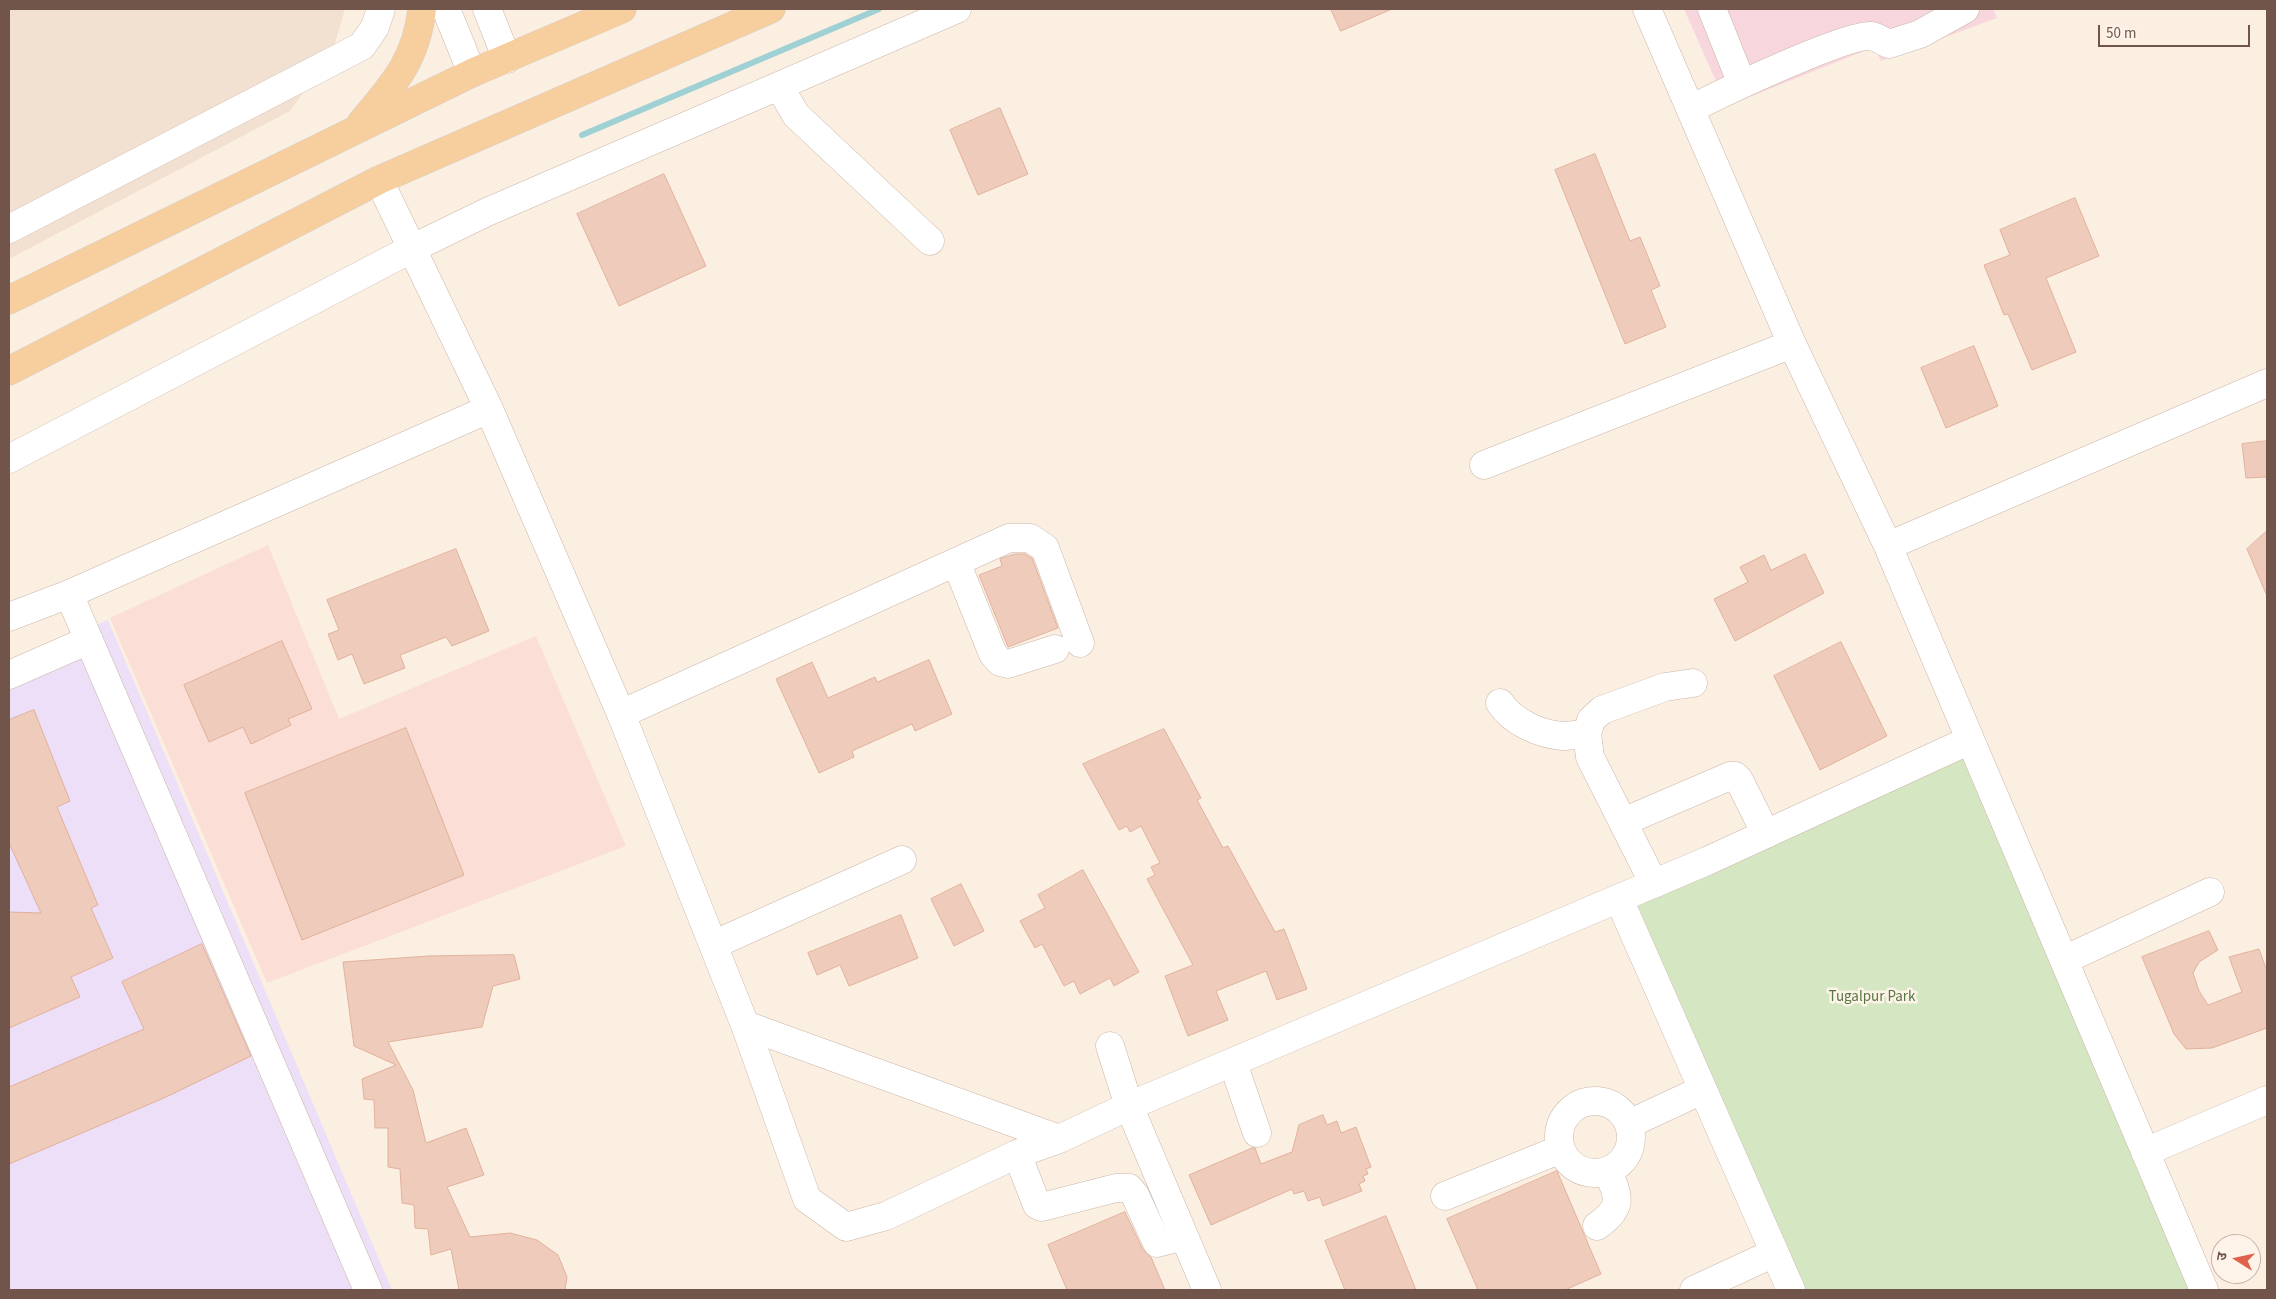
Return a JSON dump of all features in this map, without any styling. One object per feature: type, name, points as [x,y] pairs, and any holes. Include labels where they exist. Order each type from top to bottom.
[{"type":"main road","points":[[355,130],[399,77],[410,56],[420,29],[422,9]]},
{"type":"main road","points":[[9,300],[472,74],[622,9]]},
{"type":"main road","points":[[9,372],[379,180],[771,9]]},
{"type":"street","points":[[9,229],[362,46],[375,27],[381,9]]},
{"type":"street","points":[[446,9],[472,74]]},
{"type":"street","points":[[487,9],[507,59]]},
{"type":"street","points":[[1647,9],[1792,344],[1888,546],[2204,1290]]},
{"type":"street","points":[[1712,9],[1742,84]]},
{"type":"street","points":[[1691,109],[1742,84],[1842,42],[1871,36],[1889,44],[1920,34],[1965,9]]},
{"type":"street","points":[[9,459],[413,248],[487,212],[779,86],[946,11]]},
{"type":"street","points":[[779,86],[796,115],[930,241]]},
{"type":"street","points":[[379,180],[489,409],[621,714],[745,1024],[807,1199],[846,1227],[886,1216],[1017,1154],[1059,1139],[1129,1106],[1654,884],[1970,740]]},
{"type":"street","points":[[1484,465],[1792,344]]},
{"type":"street","points":[[1888,546],[2267,383]]},
{"type":"street","points":[[9,618],[69,594],[489,409]]},
{"type":"street","points":[[621,714],[956,562],[1009,538],[1030,538],[1045,548],[1068,646],[1008,664],[1000,662],[993,654],[956,562]]},
{"type":"street","points":[[69,594],[368,1290]]},
{"type":"street","points":[[9,675],[89,640]]},
{"type":"street","points":[[1654,884],[1590,757],[1587,734],[1591,720],[1602,710],[1665,687],[1692,683]]},
{"type":"street","points":[[1500,704],[1506,713],[1521,724],[1562,736],[1587,734]]},
{"type":"street","points":[[1623,822],[1730,776],[1735,776],[1739,780],[1766,834]]},
{"type":"street","points":[[713,945],[902,860]]},
{"type":"street","points":[[2064,960],[2210,892]]},
{"type":"street","points":[[1619,899],[1791,1290]]},
{"type":"street","points":[[745,1024],[1059,1139]]},
{"type":"street","points":[[1110,1046],[1129,1106],[1207,1290]]},
{"type":"street","points":[[1234,1063],[1257,1133]]},
{"type":"street","points":[[1629,1124],[1702,1090]]},
{"type":"street","points":[[1597,1100],[1610,1104],[1622,1112],[1629,1124],[1631,1138],[1627,1152],[1619,1164],[1607,1171],[1593,1173],[1579,1169],[1568,1161],[1561,1149],[1559,1135],[1562,1121],[1571,1110],[1583,1102],[1597,1100]]},
{"type":"street","points":[[2145,1152],[2267,1100]]},
{"type":"street","points":[[1445,1196],[1561,1149]]},
{"type":"street","points":[[1017,1154],[1036,1205],[1042,1207],[1116,1188],[1129,1188],[1135,1195],[1157,1243],[1184,1236]]},
{"type":"street","points":[[1597,1226],[1608,1218],[1618,1192],[1607,1171]]},
{"type":"street","points":[[1709,1287],[1774,1253]]},
{"type":"shaded area","points":[[9,9],[345,9],[332,53],[290,111],[9,259]]},
{"type":"shaded area","points":[[1684,9],[1993,9],[1997,18],[1881,61],[1874,47],[1727,106]]},
{"type":"shaded area","points":[[268,545],[339,719],[536,636],[626,846],[267,983],[110,618]]},
{"type":"shaded area","points":[[108,620],[392,1290],[9,1290],[9,663]]},
{"type":"green space","name":"Tugalpur Park","points":[[1970,740],[2204,1290],[1791,1290],[1619,899]]},
{"type":"building","points":[[1331,9],[1392,9],[1341,31]]},
{"type":"building","points":[[1000,108],[1028,174],[978,195],[950,130]]},
{"type":"building","points":[[1595,154],[1630,241],[1640,237],[1660,286],[1651,290],[1666,327],[1625,344],[1555,170]]},
{"type":"building","points":[[664,174],[706,266],[619,306],[577,214]]},
{"type":"building","points":[[2075,198],[2099,256],[2046,278],[2076,352],[2032,370],[2008,314],[2004,315],[1984,265],[2010,255],[2000,230]]},
{"type":"building","points":[[1974,346],[1998,406],[1946,428],[1921,368]]},
{"type":"building","points":[[2267,441],[2267,477],[2246,478],[2242,444]]},
{"type":"building","points":[[2267,531],[2267,596],[2247,549]]},
{"type":"building","points":[[456,549],[489,631],[452,646],[446,637],[400,655],[405,668],[364,684],[352,654],[338,660],[328,634],[339,630],[327,600]]},
{"type":"building","points":[[1015,554],[1025,554],[1032,558],[1058,628],[1008,647],[979,575],[1002,566],[1000,559]]},
{"type":"building","points":[[1805,554],[1824,593],[1735,641],[1714,599],[1748,582],[1740,567],[1764,555],[1771,570]]},
{"type":"building","points":[[282,641],[312,709],[288,719],[291,725],[251,744],[243,727],[209,742],[184,685]]},
{"type":"building","points":[[1841,642],[1887,736],[1820,770],[1774,676]]},
{"type":"building","points":[[929,660],[952,714],[915,731],[912,724],[852,751],[854,757],[819,773],[776,679],[812,662],[828,698],[875,677],[877,682]]},
{"type":"building","points":[[34,710],[70,801],[57,807],[98,905],[91,908],[113,958],[71,977],[80,997],[9,1028],[9,912],[41,913],[9,843],[9,720]]},
{"type":"building","points":[[406,728],[464,875],[302,940],[245,793]]},
{"type":"building","points":[[1164,729],[1201,798],[1197,800],[1223,848],[1228,846],[1275,932],[1284,929],[1307,989],[1277,1000],[1266,971],[1216,991],[1228,1020],[1188,1036],[1165,976],[1193,965],[1147,879],[1155,875],[1151,867],[1160,863],[1141,826],[1130,832],[1127,826],[1119,830],[1083,764]]},
{"type":"building","points":[[1083,870],[1139,972],[1114,986],[1110,978],[1080,994],[1074,981],[1064,986],[1042,944],[1035,948],[1020,921],[1045,908],[1038,895]]},
{"type":"building","points":[[961,884],[984,931],[954,946],[931,899]]},
{"type":"building","points":[[901,915],[918,958],[849,986],[840,965],[817,975],[808,953]]},
{"type":"building","points":[[2209,931],[2218,950],[2199,962],[2193,973],[2199,991],[2208,1005],[2242,992],[2229,957],[2259,949],[2267,971],[2267,1028],[2212,1048],[2186,1049],[2174,1034],[2142,957]]},
{"type":"building","points":[[202,944],[251,1056],[164,1098],[9,1164],[9,1087],[144,1029],[122,982]]},
{"type":"building","points":[[514,955],[520,979],[493,986],[482,1027],[388,1042],[413,1090],[426,1143],[466,1128],[484,1175],[447,1187],[470,1237],[510,1233],[537,1240],[558,1255],[567,1277],[565,1290],[459,1290],[451,1249],[431,1255],[428,1229],[415,1228],[414,1205],[402,1203],[400,1169],[388,1167],[388,1128],[375,1128],[374,1100],[364,1099],[362,1079],[396,1065],[354,1046],[343,962],[428,956]]},
{"type":"building","points":[[1323,1115],[1327,1125],[1337,1121],[1341,1133],[1356,1127],[1371,1167],[1366,1169],[1368,1174],[1363,1176],[1365,1181],[1359,1184],[1362,1191],[1323,1206],[1320,1197],[1308,1201],[1304,1191],[1294,1194],[1292,1189],[1211,1225],[1189,1175],[1252,1148],[1255,1148],[1261,1164],[1292,1152],[1299,1125]]},
{"type":"building","points":[[1557,1171],[1601,1274],[1565,1290],[1478,1290],[1447,1219]]},
{"type":"building","points":[[1125,1212],[1143,1250],[1151,1257],[1165,1290],[1067,1290],[1048,1245]]},
{"type":"building","points":[[1386,1216],[1416,1290],[1345,1290],[1325,1241]]},
{"type":"waterway","points":[[582,135],[879,9]]}]
